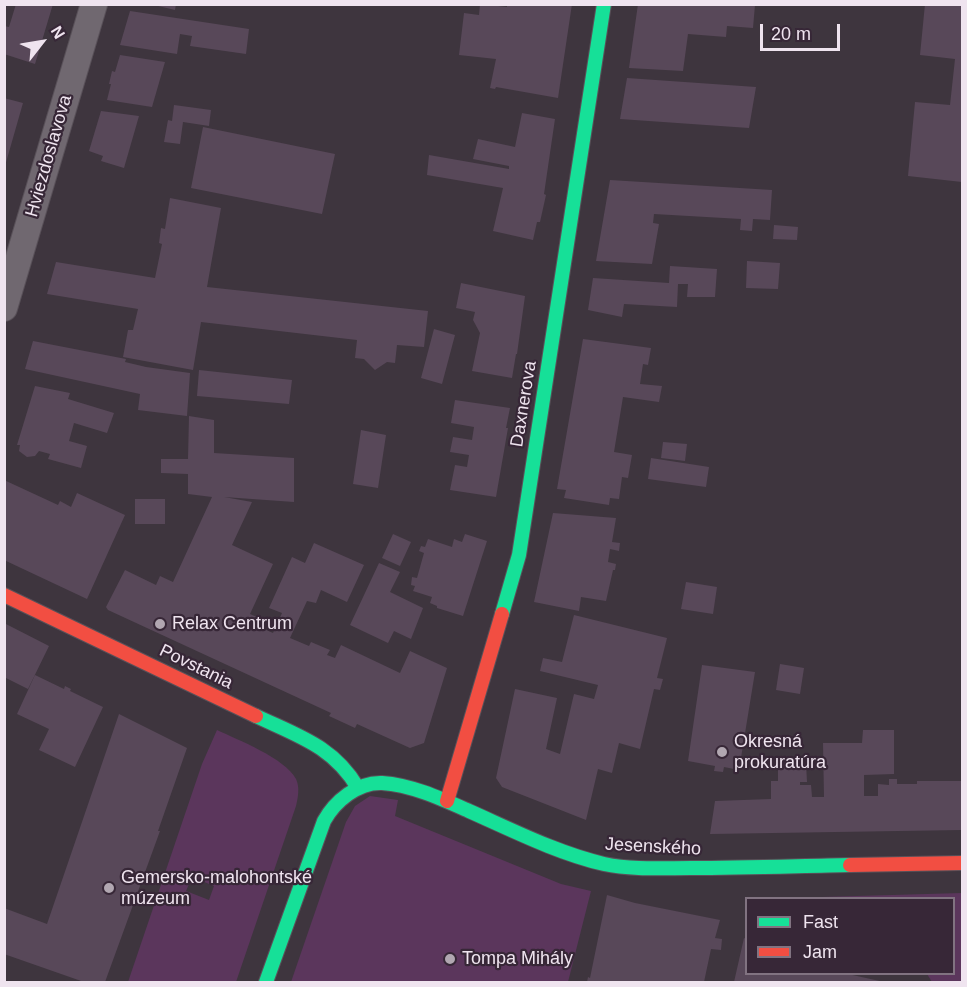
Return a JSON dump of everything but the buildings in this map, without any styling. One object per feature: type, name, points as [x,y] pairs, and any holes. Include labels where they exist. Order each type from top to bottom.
[{"type":"street","name":"Hviezdoslavova","points":[[6,297],[94,4]]},
{"type":"street","name":"Daxnerova","points":[[447,801],[519,555],[604,4]]},
{"type":"street","name":"Povstania","points":[[4,595],[323,748],[349,773],[358,788]]},
{"type":"street","name":"Jesenského","points":[[358,788],[381,783],[393,784],[447,801],[547,845],[605,864],[653,868],[698,868],[963,863]]},
{"type":"street","points":[[266,982],[324,821],[338,801],[358,788]]},
{"type":"shaded area","points":[[217,730],[260,750],[290,771],[298,785],[296,806],[236,982],[128,982],[202,764]],"holes":[[[192,877],[214,886],[209,900],[186,891]]]},
{"type":"shaded area","points":[[370,796],[398,800],[395,816],[561,884],[591,891],[568,982],[291,982],[346,822],[355,806]]},
{"type":"shaded area","points":[[962,893],[962,982],[932,982],[928,975],[955,975],[955,897],[821,897]]},
{"type":"traffic: fast","points":[[502,614],[519,555],[604,4]]},
{"type":"traffic: fast","points":[[256,716],[300,736],[326,752],[348,774],[358,788]]},
{"type":"traffic: fast","points":[[266,982],[324,821],[334,806],[348,794],[373,784],[393,784],[427,793],[552,847],[615,866],[731,868],[850,865]]},
{"type":"traffic: jam","points":[[4,595],[256,716]]},
{"type":"traffic: jam","points":[[447,801],[502,614]]},
{"type":"traffic: jam","points":[[850,865],[962,863]]},
{"type":"place","name":"Relax Centrum","points":[[160,624]]},
{"type":"place","name":"Okresná prokuratúra","points":[[722,752]]},
{"type":"place","name":"Gemersko-malohontské múzeum","points":[[109,888]]},
{"type":"place","name":"Tompa Mihály","points":[[450,959]]}]
